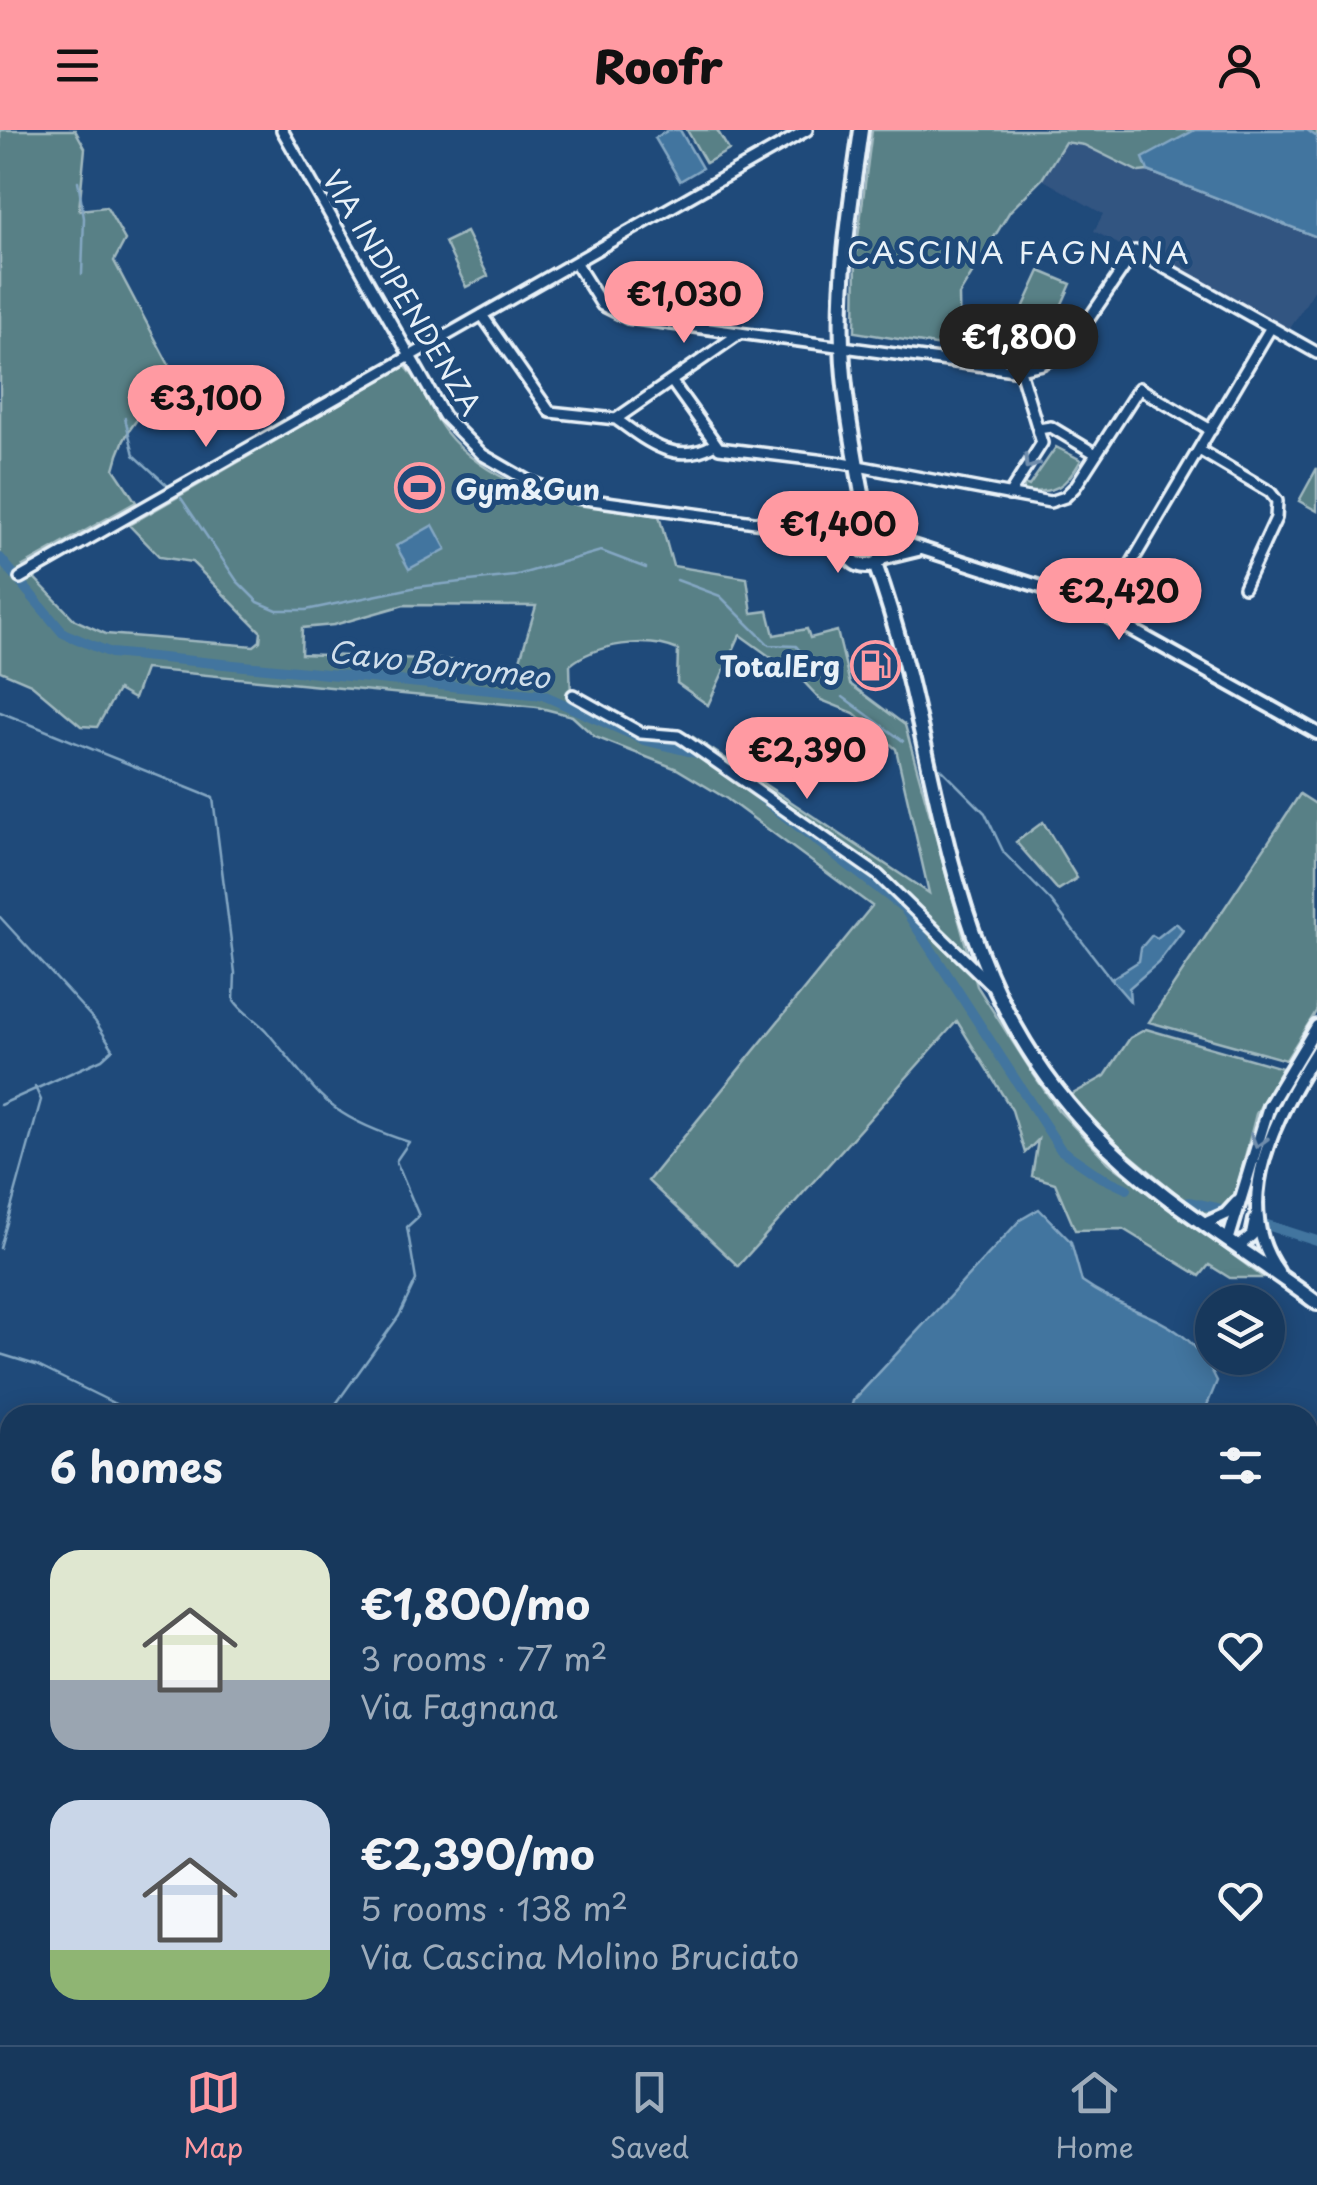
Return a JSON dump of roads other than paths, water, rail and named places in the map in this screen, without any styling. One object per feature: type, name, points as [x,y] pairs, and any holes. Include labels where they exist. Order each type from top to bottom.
[{"type":"main road","points":[[861,130],[843,266],[842,347],[868,528]]},
{"type":"main road","points":[[878,561],[855,563],[847,551],[848,539],[856,530],[868,528],[882,536],[885,546],[878,561],[947,856],[990,984],[1027,1047],[1093,1132],[1204,1224],[1317,1303]]},
{"type":"street","name":"VIA INDIPENDENZA","points":[[282,130],[410,356],[458,432],[483,454],[530,482],[576,498],[821,531],[848,539]]},
{"type":"street","points":[[20,578],[807,130]]},
{"type":"street","points":[[575,262],[602,305],[618,315],[1020,370],[1058,357],[1074,344],[1135,252],[1317,353]]},
{"type":"street","points":[[482,315],[550,412],[616,419],[664,451],[692,454],[714,445],[1050,502],[1065,497],[1139,388],[1211,430]]},
{"type":"street","points":[[1102,612],[1271,327]]},
{"type":"street","points":[[616,419],[739,334]]},
{"type":"street","points":[[1009,495],[1040,449],[1020,370]]},
{"type":"street","points":[[672,382],[714,445]]},
{"type":"street","points":[[1038,429],[1051,427],[1096,454]]},
{"type":"street","points":[[1199,450],[1270,492],[1277,501],[1276,518],[1244,587]]},
{"type":"street","points":[[882,536],[1041,587],[1102,612],[1317,734]]},
{"type":"street","points":[[878,561],[922,549]]},
{"type":"street","points":[[573,695],[642,733],[678,736],[878,875],[990,984]]},
{"type":"street","points":[[1233,1244],[1241,1198],[1269,1106],[1317,1026]]},
{"type":"street","points":[[1233,1244],[1252,1235],[1257,1192],[1276,1124],[1317,1050]]},
{"type":"street","points":[[1204,1224],[1226,1214],[1241,1198]]},
{"type":"street","points":[[1256,1215],[1261,1242],[1281,1276]]},
{"type":"waterway","points":[[78,181],[84,218],[82,274]]},
{"type":"waterway","points":[[125,418],[134,455],[168,486]]},
{"type":"waterway","points":[[181,498],[237,581],[258,602],[277,610],[306,610],[417,587],[514,576],[601,551],[646,568]]},
{"type":"waterway","name":"Cavo Borromeo","points":[[0,558],[63,633],[111,653],[543,695],[644,740],[700,754]]},
{"type":"waterway","points":[[677,580],[720,596],[769,645],[796,646],[806,658]]},
{"type":"waterway","points":[[843,697],[903,741]]},
{"type":"waterway","points":[[0,712],[213,798],[235,973],[234,1000],[264,1028],[327,1101],[358,1122],[409,1142],[396,1161],[419,1216],[407,1227],[416,1280],[399,1316],[335,1405]]},
{"type":"waterway","points":[[940,768],[985,813],[1004,853],[1051,901],[1111,979]]},
{"type":"waterway","name":"Cavo Borromeo","points":[[759,796],[904,908],[1061,1150],[1099,1176],[1127,1189]]},
{"type":"waterway","points":[[0,917],[95,1021],[113,1049],[102,1059],[0,1105]]},
{"type":"waterway","points":[[0,1248],[41,1100],[35,1087]]},
{"type":"waterway","name":"Cavo Borromeo","points":[[1189,1202],[1217,1208]]},
{"type":"waterway","name":"Cavo Borromeo","points":[[1267,1225],[1317,1241]]},
{"type":"waterway","points":[[0,1354],[36,1365],[118,1405]]},
{"type":"place","name":"Gym&Gun","points":[[420,488]]},
{"type":"place","name":"TotalErg","points":[[875,665]]},
{"type":"district","name":"CASCINA FAGNANA","points":[[1019,251]]}]
